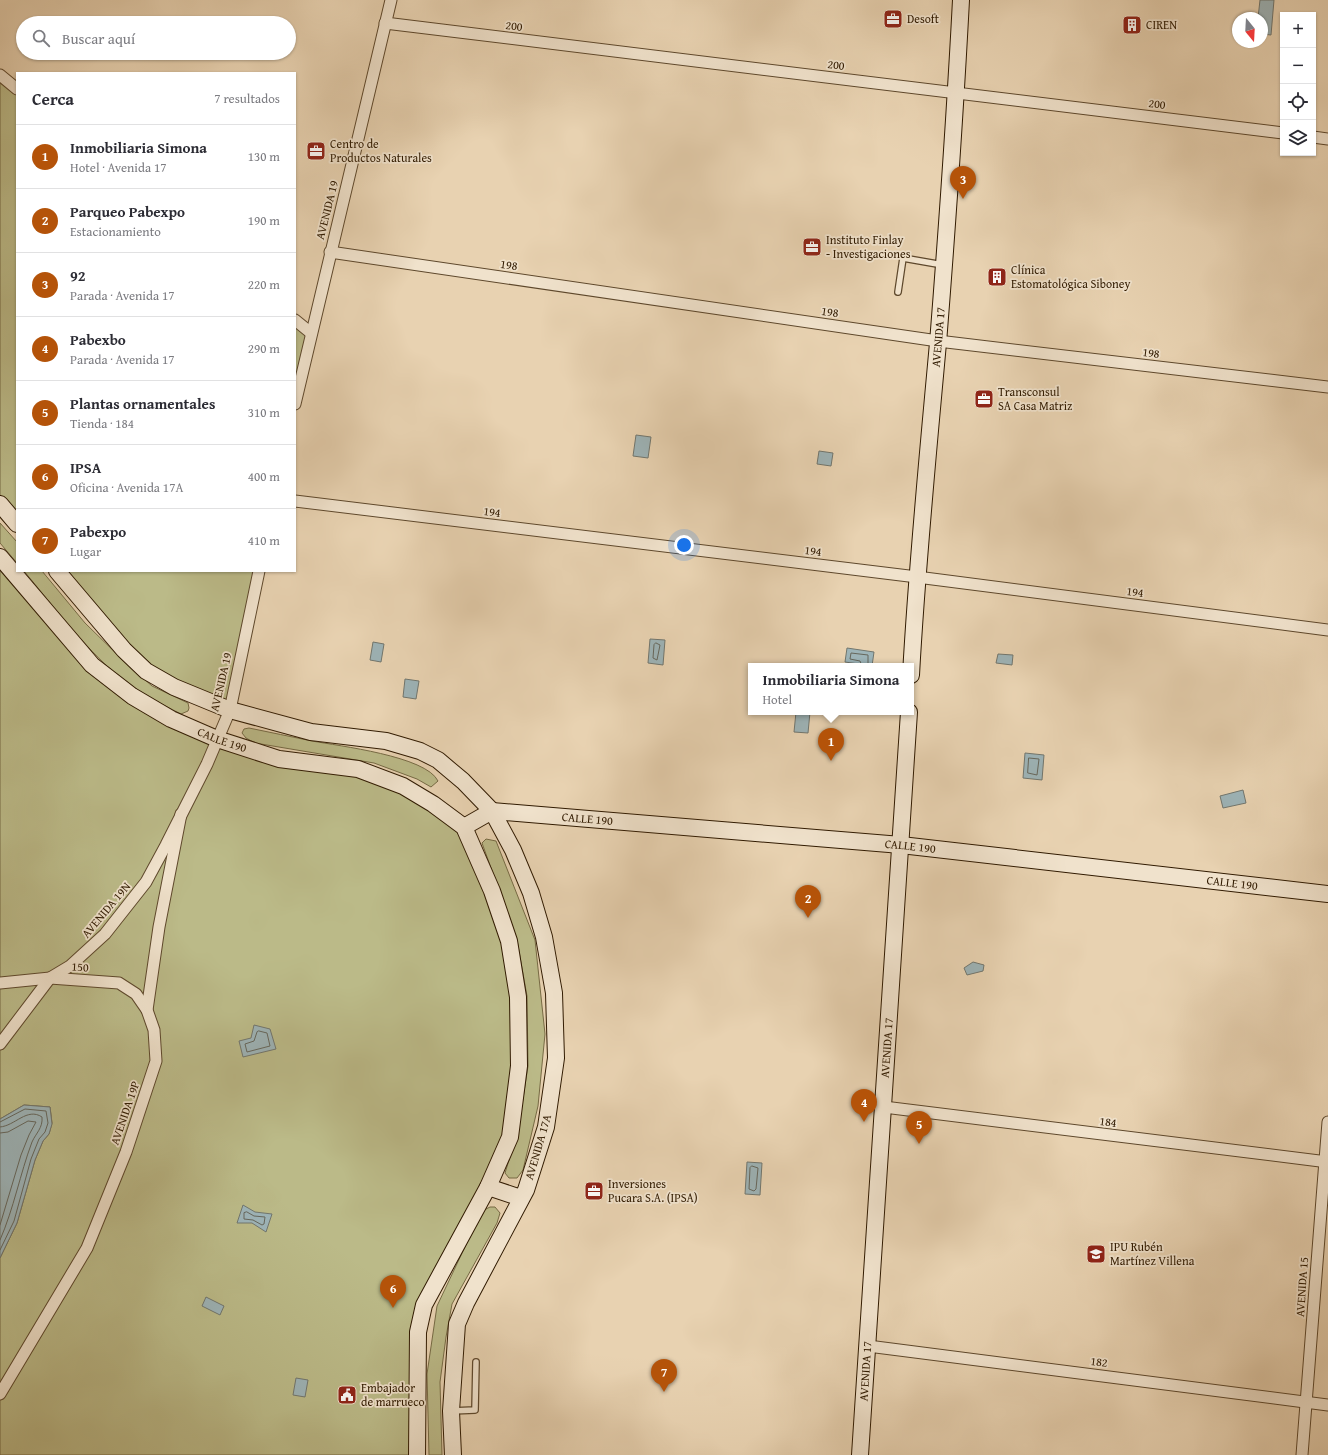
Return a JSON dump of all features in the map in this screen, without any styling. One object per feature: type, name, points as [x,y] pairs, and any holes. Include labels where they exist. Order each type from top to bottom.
[{"type":"main road","name":"AVENIDA 17","points":[[912,663],[916,577],[944,265],[961,0]]},
{"type":"main road","points":[[0,504],[16,523]]},
{"type":"main road","name":"CALLE 190","points":[[0,557],[92,665],[132,696],[171,720],[217,739],[280,759],[358,769],[403,786],[433,804],[464,827]]},
{"type":"main road","points":[[58,572],[124,650],[146,671],[174,687],[230,710],[312,732],[386,741],[420,751],[438,760],[464,781],[492,811],[464,827],[492,891],[509,941],[518,997],[519,1066],[510,1137],[488,1187],[424,1305],[418,1332],[417,1455]]},
{"type":"main road","name":"AVENIDA 17","points":[[860,1455],[909,715]]},
{"type":"main road","name":"CALLE 190","points":[[492,811],[901,845],[1328,894]]},
{"type":"main road","name":"AVENIDA 17A","points":[[452,1455],[451,1411],[458,1324],[466,1303],[526,1190],[546,1128],[556,1058],[554,993],[544,937],[531,893],[513,850],[492,811]]},
{"type":"main road","points":[[488,1187],[521,1198]]},
{"type":"street","name":"AVENIDA 19","points":[[296,400],[391,0]]},
{"type":"street","name":"200","points":[[385,23],[1280,133]]},
{"type":"street","points":[[0,74],[16,88]]},
{"type":"street","points":[[1316,137],[1328,138]]},
{"type":"street","name":"198","points":[[330,252],[938,341],[1328,387]]},
{"type":"street","points":[[296,321],[311,333]]},
{"type":"street","name":"194","points":[[296,501],[916,577],[1328,630]]},
{"type":"street","name":"AVENIDA 19","points":[[181,814],[207,764],[230,710],[259,572]]},
{"type":"street","name":"AVENIDA 19N","points":[[0,1044],[50,978],[70,966],[86,952],[123,914],[146,882],[181,814]]},
{"type":"street","name":"AVENIDA 19P","points":[[0,1394],[87,1248],[126,1152],[156,1061],[154,1030],[147,1010],[159,927],[181,814]]},
{"type":"street","name":"150","points":[[0,983],[50,978],[119,983],[136,994],[147,1010]]},
{"type":"street","name":"184","points":[[884,1106],[1326,1162]]},
{"type":"street","name":"AVENIDA 15","points":[[1302,1455],[1328,1122]]},
{"type":"street","name":"182","points":[[868,1346],[1328,1405]]},
{"type":"lane","points":[[898,292],[903,258],[944,265]]},
{"type":"lane","points":[[451,1411],[476,1410],[476,1362]]},
{"type":"shaded area","points":[[0,75],[16,88],[16,523],[0,504]]},
{"type":"shaded area","points":[[296,321],[311,333],[296,400]]},
{"type":"shaded area","points":[[0,523],[16,541],[16,562],[0,543]]},
{"type":"shaded area","points":[[0,557],[92,665],[217,739],[358,769],[464,827],[492,891],[518,997],[510,1137],[424,1305],[417,1455],[0,1455],[0,1258],[17,1223],[35,1160],[43,1141],[49,1134],[52,1123],[50,1107],[24,1105],[0,1119]]},
{"type":"shaded area","points":[[25,572],[43,572],[85,623],[126,663],[152,686],[188,703],[188,711],[181,714],[140,692],[125,682],[92,652]]},
{"type":"shaded area","points":[[58,572],[259,572],[230,710],[146,671]]},
{"type":"shaded area","points":[[249,728],[361,749],[400,759],[417,765],[430,772],[438,781],[431,787],[417,779],[374,763],[255,743],[246,738],[242,733],[244,729]]},
{"type":"shaded area","points":[[486,839],[496,841],[535,940],[545,1034],[538,1106],[523,1170],[517,1178],[509,1178],[505,1173],[518,1131],[528,1066],[527,996],[517,940],[482,843]]},
{"type":"shaded area","points":[[490,1207],[495,1207],[500,1213],[497,1223],[452,1304],[440,1382],[442,1455],[429,1455],[427,1374],[437,1306],[482,1211]]},
{"type":"water","points":[[1260,0],[1274,0],[1271,35],[1268,35],[1268,12],[1259,12]]},
{"type":"water","points":[[636,435],[651,437],[648,458],[633,456]]},
{"type":"water","points":[[819,451],[833,453],[831,466],[817,464]]},
{"type":"water","points":[[650,639],[665,640],[663,665],[648,663]]},
{"type":"water","points":[[373,642],[384,644],[381,662],[370,660]]},
{"type":"water","points":[[847,648],[874,652],[872,663],[845,662]]},
{"type":"water","points":[[998,654],[1013,655],[1012,665],[996,663]]},
{"type":"water","points":[[405,679],[419,681],[416,699],[403,697]]},
{"type":"water","points":[[796,715],[810,715],[808,733],[794,732]]},
{"type":"water","points":[[1025,753],[1044,755],[1042,780],[1023,778]]},
{"type":"water","points":[[1243,790],[1246,803],[1223,808],[1220,796]]},
{"type":"water","points":[[973,962],[984,965],[983,971],[967,975],[964,968]]},
{"type":"water","points":[[254,1025],[270,1029],[276,1049],[243,1057],[239,1041],[251,1038]]},
{"type":"water","points":[[24,1105],[50,1107],[52,1124],[49,1134],[43,1141],[35,1160],[17,1223],[0,1258],[0,1119]]},
{"type":"water","points":[[747,1162],[762,1163],[760,1195],[745,1194]]},
{"type":"water","points":[[243,1205],[255,1212],[272,1214],[266,1232],[252,1223],[237,1223]]},
{"type":"water","points":[[206,1297],[224,1306],[220,1315],[202,1306]]},
{"type":"water","points":[[296,1378],[308,1380],[305,1397],[293,1395]]},
{"type":"place","name":"Desoft","points":[[893,19]]},
{"type":"place","name":"CIREN","points":[[1132,25]]},
{"type":"place","name":"Centro de Productos Naturales","points":[[316,151]]},
{"type":"place","name":"92","points":[[963,199]]},
{"type":"place","name":"Instituto Finlay - Investigaciones","points":[[812,247]]},
{"type":"place","name":"Clínica Estomatológica Siboney","points":[[997,277]]},
{"type":"place","name":"Transconsul SA Casa Matriz","points":[[984,399]]},
{"type":"place","name":"Inmobiliaria Simona","points":[[831,761]]},
{"type":"place","name":"Parqueo Pabexpo","points":[[808,918]]},
{"type":"place","name":"Pabexbo","points":[[864,1122]]},
{"type":"place","name":"Plantas ornamentales","points":[[919,1144]]},
{"type":"place","name":"Inversiones Pucara S.A. (IPSA)","points":[[594,1191]]},
{"type":"place","name":"IPU Rubén Martínez Villena","points":[[1096,1254]]},
{"type":"place","name":"IPSA","points":[[393,1308]]},
{"type":"place","name":"Pabexpo","points":[[664,1392]]},
{"type":"place","name":"Embajador de marrueco","points":[[347,1395]]}]
